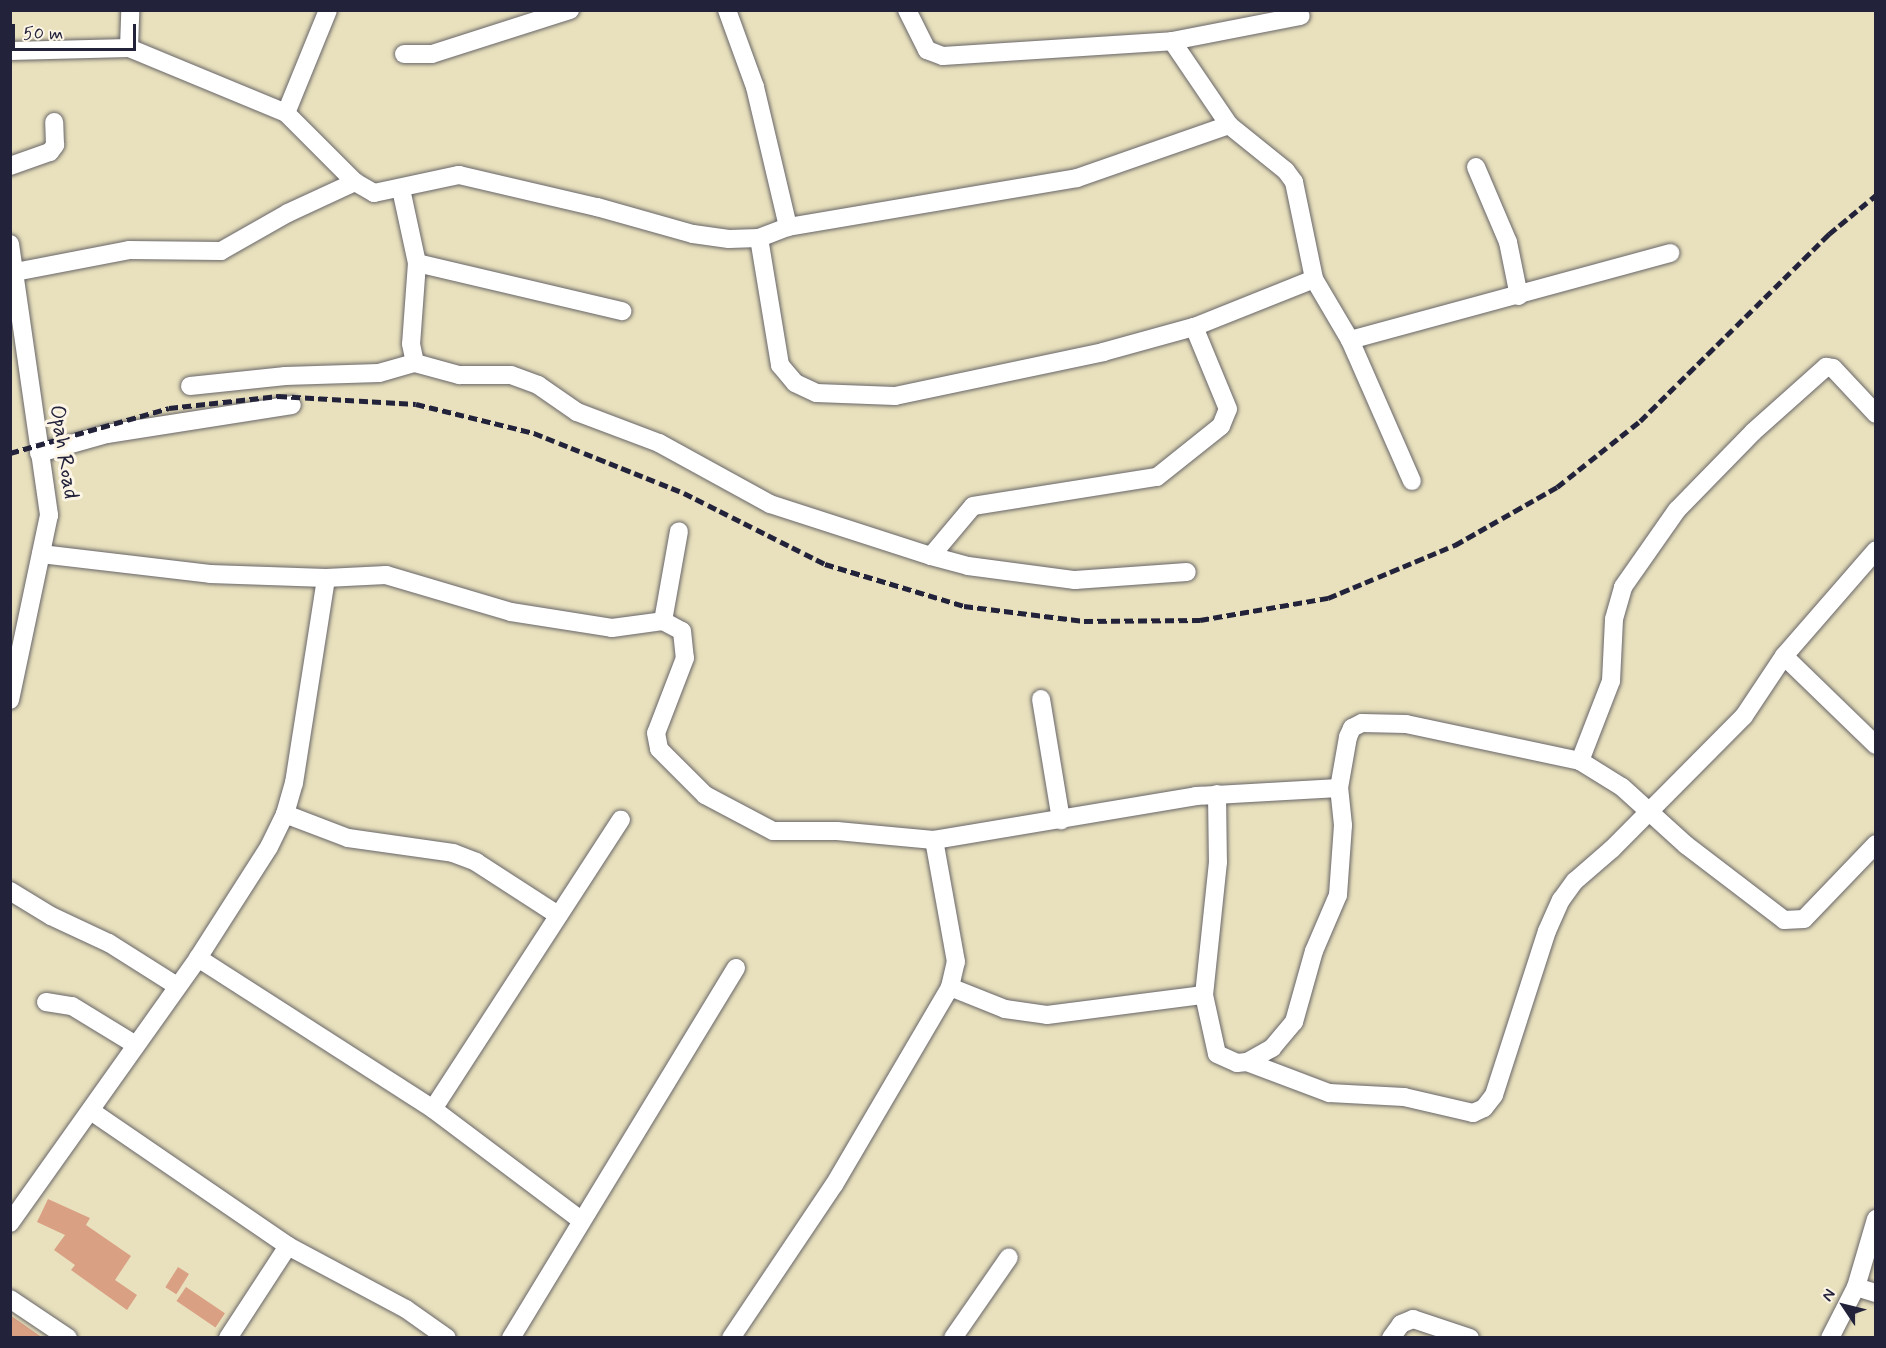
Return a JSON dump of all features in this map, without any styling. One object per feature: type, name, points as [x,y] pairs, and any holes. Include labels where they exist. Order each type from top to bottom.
[{"type":"street","points":[[129,48],[130,10]]},
{"type":"street","points":[[286,113],[328,10]]},
{"type":"street","points":[[404,54],[432,54],[570,10]]},
{"type":"street","points":[[727,10],[755,87],[788,226]]},
{"type":"street","points":[[907,10],[927,50],[943,56],[1172,41],[1301,16]]},
{"type":"street","points":[[1172,41],[1229,124],[1286,171],[1294,183],[1314,279],[1350,340],[1412,481]]},
{"type":"street","points":[[10,51],[129,48],[286,113],[355,182],[374,193],[459,176],[597,207],[693,234],[759,238],[788,226],[1077,178],[1115,168],[1229,124]]},
{"type":"street","points":[[10,166],[50,152],[55,145],[54,122]]},
{"type":"street","points":[[1476,167],[1508,242],[1519,296]]},
{"type":"street","points":[[12,273],[129,250],[221,251],[288,213],[355,182]]},
{"type":"street","points":[[401,189],[417,263],[411,344],[415,363]]},
{"type":"street","points":[[759,238],[780,365],[795,383],[816,393],[895,396],[1103,352],[1194,327],[1314,279]]},
{"type":"street","name":"Opah Road","points":[[10,244],[12,273],[49,515],[13,674],[10,700]]},
{"type":"street","points":[[1350,340],[1519,296],[1670,253]]},
{"type":"street","points":[[417,263],[622,311]]},
{"type":"street","points":[[931,556],[973,506],[1157,477],[1221,426],[1228,409],[1194,327]]},
{"type":"street","points":[[190,386],[296,375],[379,373],[415,363],[459,375],[511,375],[538,385],[577,412],[659,444],[771,504],[931,556],[968,566],[1075,580],[1187,572]]},
{"type":"street","points":[[1580,761],[1611,681],[1614,619],[1623,586],[1677,510],[1744,440],[1826,367],[1833,368],[1875,414]]},
{"type":"street","points":[[39,453],[107,435],[292,405]]},
{"type":"street","points":[[663,621],[679,531]]},
{"type":"street","points":[[1217,794],[1218,862],[1204,995],[1217,1054],[1228,1061],[1247,1062],[1329,1093],[1404,1097],[1473,1113],[1485,1108],[1494,1095],[1546,931],[1561,900],[1575,881],[1650,811],[1744,716],[1784,656],[1875,550]]},
{"type":"street","points":[[41,554],[210,574],[326,578],[386,575],[511,612],[612,628],[663,621],[682,631],[685,657],[656,733],[659,749],[705,795],[773,831],[837,831],[934,840],[1217,794],[1340,788]]},
{"type":"street","points":[[10,1223],[198,958],[269,847],[285,814],[294,783],[326,578]]},
{"type":"street","points":[[1784,656],[1875,745]]},
{"type":"street","points":[[1041,699],[1061,820]]},
{"type":"street","points":[[1247,1062],[1280,1041],[1294,1022],[1314,951],[1338,895],[1343,825],[1340,788],[1348,737],[1352,728],[1362,723],[1406,724],[1536,749],[1580,761],[1622,787],[1731,881],[1784,920],[1794,922],[1804,919],[1875,844]]},
{"type":"street","points":[[285,814],[348,838],[453,854],[476,862],[558,915]]},
{"type":"street","points":[[433,1108],[621,820]]},
{"type":"street","points":[[731,1338],[834,1185],[950,987],[956,962],[934,840]]},
{"type":"street","points":[[10,891],[51,916],[109,944],[177,986]]},
{"type":"street","points":[[198,958],[433,1108],[582,1221]]},
{"type":"street","points":[[510,1338],[736,968]]},
{"type":"street","points":[[950,987],[1005,1010],[1047,1015],[1204,995]]},
{"type":"street","points":[[46,1002],[72,1006],[136,1045]]},
{"type":"street","points":[[91,1111],[288,1246],[406,1310],[447,1338]]},
{"type":"street","points":[[1830,1338],[1856,1287],[1875,1219]]},
{"type":"street","points":[[228,1338],[288,1246]]},
{"type":"street","points":[[953,1338],[1009,1257]]},
{"type":"street","points":[[1856,1287],[1875,1293]]},
{"type":"street","points":[[10,1299],[68,1338]]},
{"type":"street","points":[[1391,1338],[1401,1324],[1413,1319],[1470,1338]]},
{"type":"building","points":[[48,1199],[90,1218],[86,1225],[131,1256],[115,1280],[137,1295],[127,1310],[71,1270],[75,1265],[54,1250],[65,1235],[37,1222]]},
{"type":"building","points":[[178,1267],[189,1274],[176,1294],[165,1287]]},
{"type":"building","points":[[186,1287],[225,1313],[215,1327],[176,1301]]},
{"type":"building","points":[[10,1315],[43,1338],[10,1338]]},
{"type":"railway","points":[[10,453],[169,408],[278,396],[416,404],[534,433],[684,493],[825,564],[964,606],[1084,621],[1200,620],[1328,598],[1455,545],[1557,487],[1640,421],[1829,234],[1876,195]]}]
